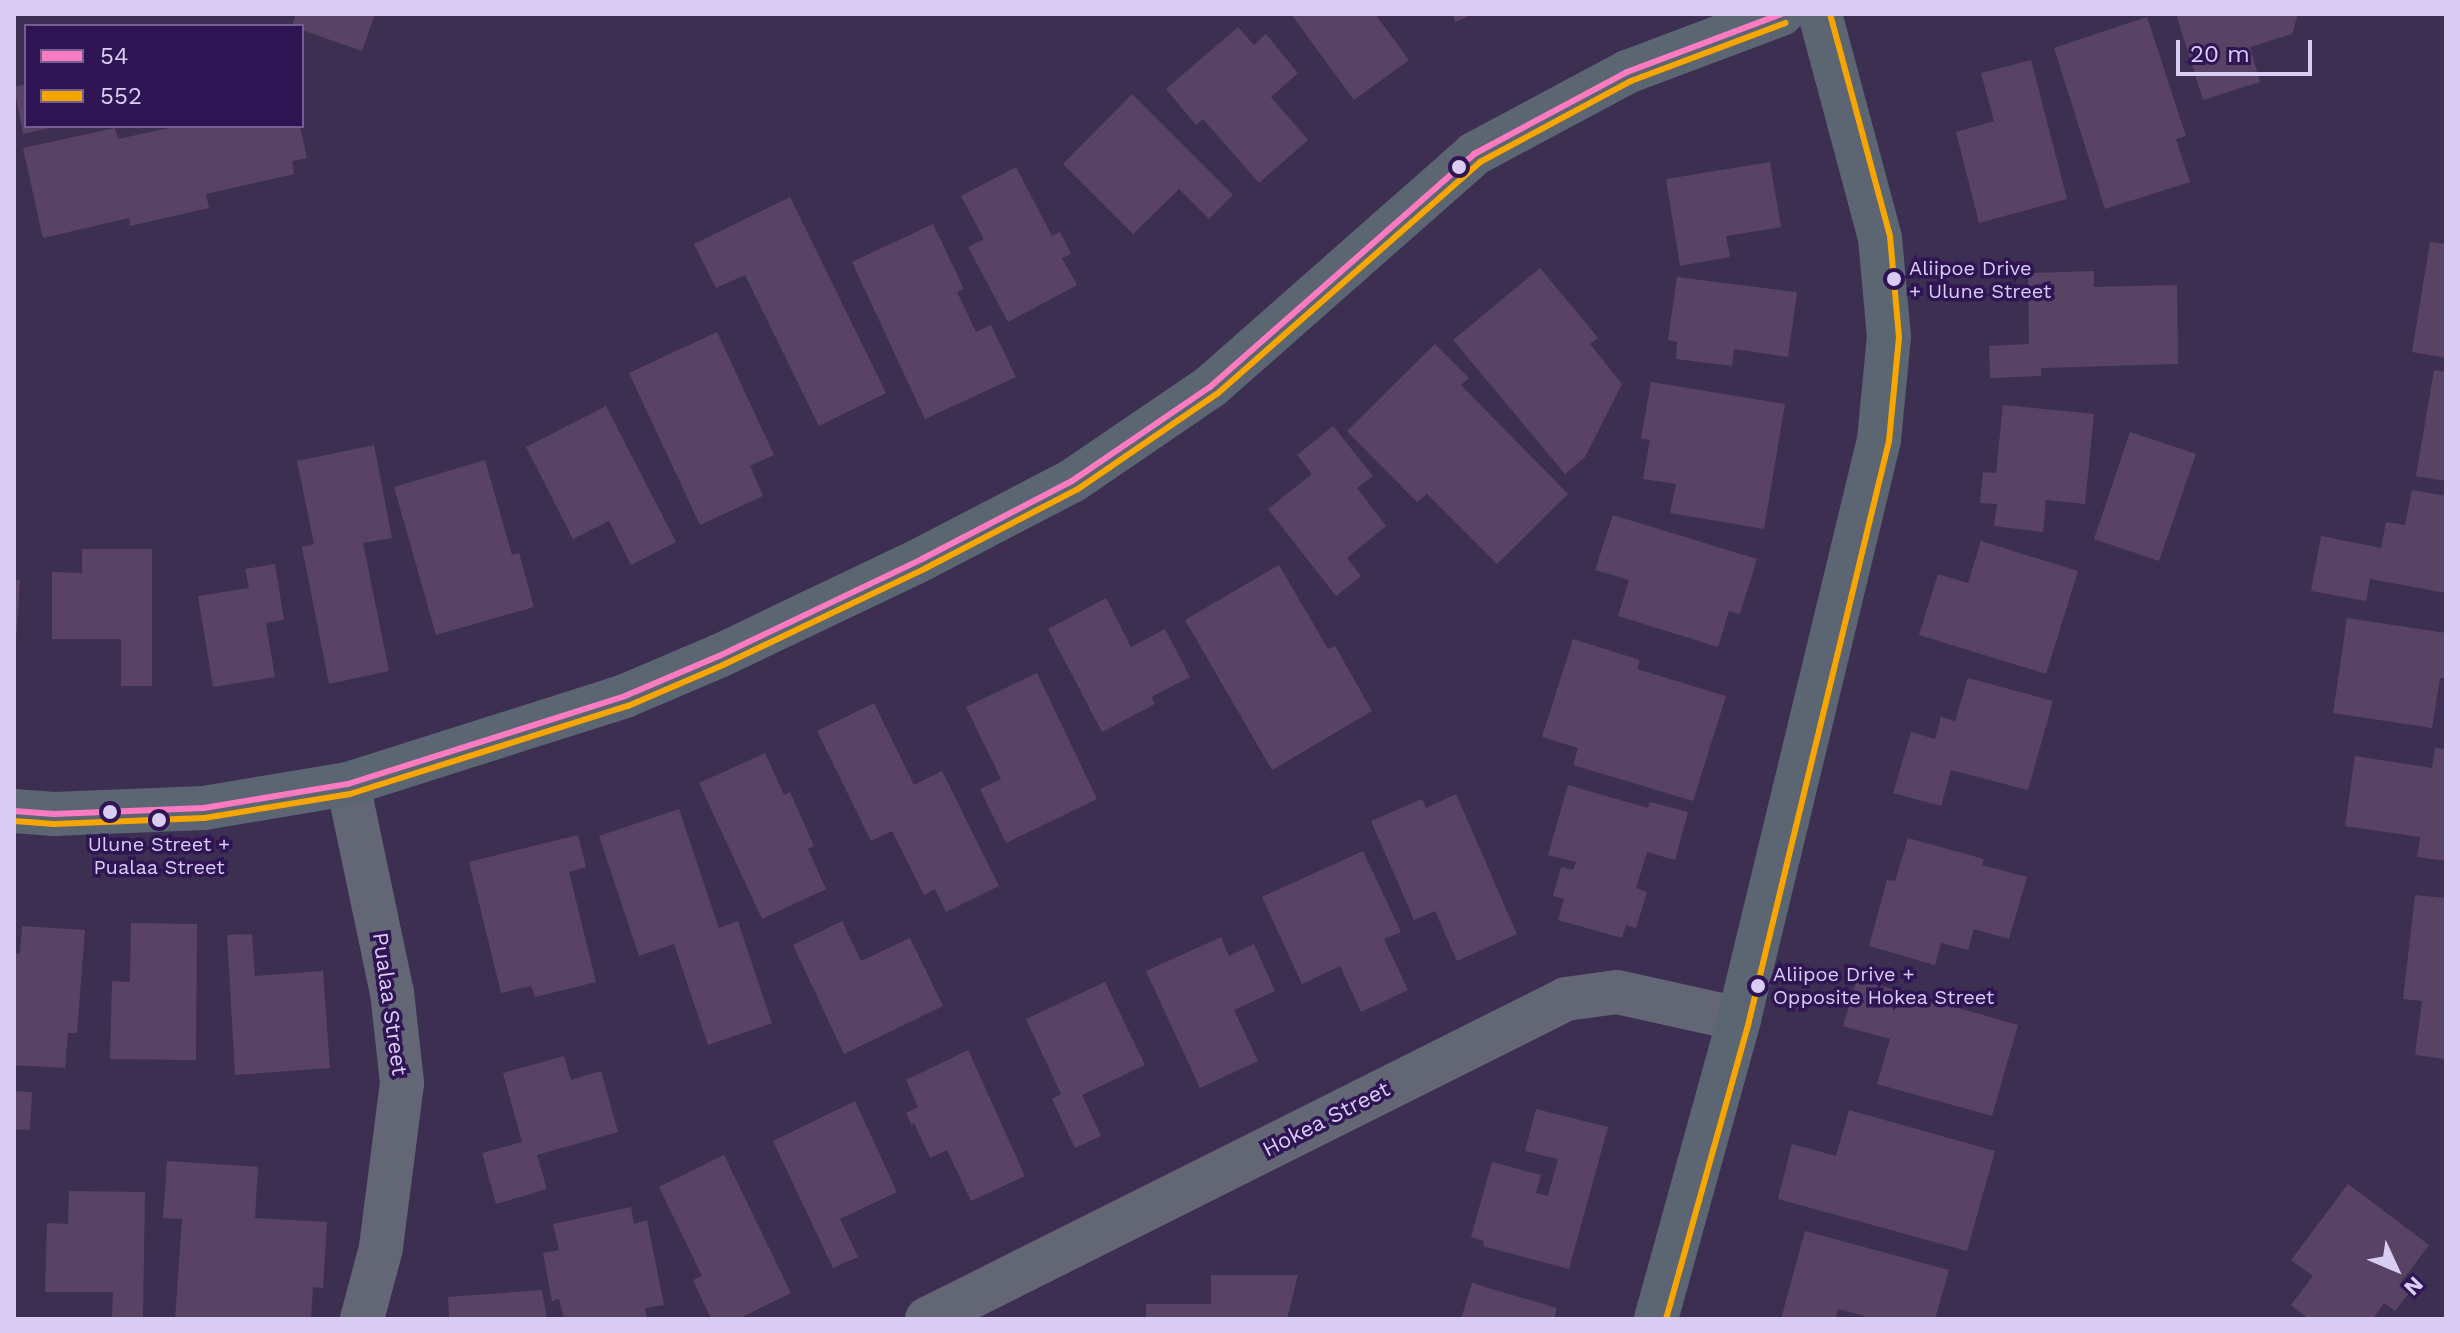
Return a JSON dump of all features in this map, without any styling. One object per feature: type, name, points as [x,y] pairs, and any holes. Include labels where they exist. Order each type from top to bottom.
[{"type":"street","points":[[14,811],[54,814],[204,808],[348,784],[638,690],[922,559],[1072,481],[1210,387],[1474,154],[1627,72],[1781,14]]},
{"type":"street","points":[[1656,1319],[1739,1019],[1879,440],[1889,337],[1880,238],[1820,14]]},
{"type":"street","name":"Pualaa Street","points":[[348,784],[392,992],[402,1083],[381,1248],[362,1319]]},
{"type":"street","name":"Hokea Street","points":[[927,1319],[1566,999],[1617,992],[1739,1019]]},
{"type":"building","points":[[296,14],[375,14],[362,51],[304,31],[304,24],[293,24]]},
{"type":"building","points":[[1291,14],[1375,14],[1409,60],[1354,100]]},
{"type":"building","points":[[1452,14],[1473,14],[1455,22]]},
{"type":"building","points":[[2176,14],[2298,14],[2292,34],[2250,47],[2260,82],[2203,100]]},
{"type":"building","points":[[2147,17],[2186,136],[2176,139],[2190,182],[2105,209],[2054,48]]},
{"type":"building","points":[[1238,27],[1254,45],[1266,34],[1298,73],[1271,97],[1308,140],[1259,183],[1203,119],[1196,125],[1166,89]]},
{"type":"building","points":[[2031,60],[2067,199],[1979,223],[1956,132],[1994,121],[1981,73]]},
{"type":"building","points":[[24,84],[24,128],[49,128],[23,134],[14,87]]},
{"type":"building","points":[[1132,94],[1233,195],[1209,219],[1179,189],[1133,234],[1063,164]]},
{"type":"building","points":[[115,128],[118,139],[169,128],[300,128],[307,158],[292,161],[294,174],[206,194],[209,208],[130,226],[129,218],[43,238],[23,148]]},
{"type":"building","points":[[1770,162],[1781,227],[1726,236],[1730,257],[1680,266],[1666,179]]},
{"type":"building","points":[[1016,167],[1052,236],[1060,232],[1071,254],[1062,258],[1077,285],[1008,322],[968,247],[984,239],[961,196]]},
{"type":"building","points":[[790,197],[886,393],[819,426],[745,275],[716,288],[694,244]]},
{"type":"building","points":[[933,224],[964,289],[957,292],[976,332],[991,325],[1016,377],[925,419],[852,262]]},
{"type":"building","points":[[2430,242],[2446,244],[2446,358],[2412,352]]},
{"type":"building","points":[[1540,268],[1598,338],[1590,344],[1622,384],[1585,457],[1565,474],[1453,340]]},
{"type":"building","points":[[2094,271],[2094,287],[2177,285],[2178,364],[2041,368],[2041,376],[1990,378],[1989,346],[2029,344],[2028,273]]},
{"type":"building","points":[[1677,277],[1797,292],[1788,357],[1734,349],[1732,366],[1676,359],[1677,342],[1668,340]]},
{"type":"building","points":[[717,332],[774,455],[750,466],[763,496],[700,525],[629,373]]},
{"type":"building","points":[[1435,344],[1469,378],[1461,385],[1568,494],[1497,564],[1427,494],[1417,502],[1347,431]]},
{"type":"building","points":[[2434,370],[2446,372],[2446,481],[2416,476]]},
{"type":"building","points":[[1651,382],[1785,404],[1764,529],[1670,513],[1676,484],[1643,479],[1650,440],[1641,438]]},
{"type":"building","points":[[2003,405],[2094,414],[2085,504],[2046,500],[2043,532],[1994,526],[1997,504],[1980,503],[1983,472],[1996,473]]},
{"type":"building","points":[[606,406],[676,542],[631,565],[609,521],[573,539],[526,447]]},
{"type":"building","points":[[1333,426],[1373,476],[1357,488],[1386,526],[1347,558],[1361,576],[1336,596],[1268,509],[1312,474],[1297,455]]},
{"type":"building","points":[[2130,432],[2196,454],[2159,561],[2094,539]]},
{"type":"building","points":[[374,445],[392,538],[363,543],[389,671],[329,684],[302,547],[314,544],[297,461]]},
{"type":"building","points":[[485,460],[512,555],[519,553],[534,607],[436,635],[394,487]]},
{"type":"building","points":[[2412,490],[2446,496],[2446,593],[2370,579],[2366,601],[2311,591],[2321,536],[2381,548],[2386,522],[2405,525]]},
{"type":"building","points":[[1613,515],[1757,559],[1740,614],[1729,611],[1718,647],[1618,616],[1629,580],[1595,570]]},
{"type":"building","points":[[1981,541],[2078,571],[2046,674],[1919,635],[1938,574],[1968,583]]},
{"type":"building","points":[[82,549],[152,549],[152,686],[121,686],[121,639],[52,639],[52,572],[82,573]]},
{"type":"building","points":[[275,564],[284,620],[266,623],[275,677],[213,687],[198,596],[249,588],[245,569]]},
{"type":"building","points":[[1279,565],[1328,649],[1335,646],[1372,711],[1272,770],[1185,620]]},
{"type":"building","points":[[14,579],[20,580],[16,641],[14,641]]},
{"type":"building","points":[[1106,598],[1131,647],[1165,629],[1190,677],[1151,697],[1155,704],[1102,732],[1048,629]]},
{"type":"building","points":[[2347,618],[2446,633],[2446,678],[2440,678],[2432,728],[2333,713]]},
{"type":"building","points":[[1573,639],[1640,660],[1637,669],[1726,696],[1693,801],[1573,765],[1578,748],[1542,737]]},
{"type":"building","points":[[1037,673],[1097,799],[1006,843],[980,789],[1001,779],[966,707]]},
{"type":"building","points":[[1968,678],[2053,701],[2028,790],[1951,770],[1941,806],[1893,793],[1911,732],[1935,739],[1941,717],[1955,721]]},
{"type":"building","points":[[874,703],[914,785],[942,771],[999,886],[946,912],[935,889],[924,895],[892,831],[871,841],[817,731]]},
{"type":"building","points":[[2435,748],[2446,749],[2446,861],[2417,857],[2420,837],[2345,826],[2355,756],[2432,768]]},
{"type":"building","points":[[765,753],[784,795],[790,792],[814,846],[808,849],[826,889],[762,919],[699,783]]},
{"type":"building","points":[[1568,785],[1648,808],[1650,802],[1688,812],[1675,860],[1647,852],[1636,888],[1647,892],[1636,928],[1626,925],[1622,938],[1558,920],[1564,899],[1553,896],[1561,867],[1573,870],[1576,862],[1548,855]]},
{"type":"building","points":[[1456,794],[1517,934],[1457,961],[1435,911],[1414,920],[1371,821],[1422,799],[1426,808]]},
{"type":"building","points":[[679,809],[719,928],[738,921],[772,1023],[708,1045],[674,944],[639,956],[599,836]]},
{"type":"building","points":[[578,835],[586,867],[569,872],[596,982],[535,997],[531,986],[501,993],[469,862]]},
{"type":"building","points":[[1908,838],[1984,859],[1982,865],[2027,877],[2009,939],[1974,929],[1968,950],[1941,943],[1935,965],[1869,946],[1887,880],[1895,881]]},
{"type":"building","points":[[1363,851],[1401,932],[1384,939],[1408,990],[1361,1012],[1340,966],[1302,984],[1262,897]]},
{"type":"building","points":[[2415,895],[2446,898],[2446,1059],[2415,1055],[2422,1001],[2403,999]]},
{"type":"building","points":[[842,921],[861,961],[910,938],[943,1006],[844,1054],[793,945]]},
{"type":"building","points":[[131,923],[197,924],[196,1060],[110,1059],[112,981],[130,982]]},
{"type":"building","points":[[22,926],[85,930],[77,1033],[68,1033],[65,1068],[14,1065],[14,953],[20,954]]},
{"type":"building","points":[[252,934],[255,976],[323,971],[330,1068],[235,1075],[227,935]]},
{"type":"building","points":[[1221,937],[1229,956],[1254,944],[1275,991],[1234,1010],[1258,1061],[1200,1088],[1146,971]]},
{"type":"building","points":[[1857,979],[2018,1025],[1992,1116],[1877,1084],[1890,1039],[1843,1026]]},
{"type":"building","points":[[1105,982],[1145,1065],[1082,1095],[1101,1136],[1075,1148],[1052,1099],[1061,1094],[1026,1019]]},
{"type":"building","points":[[968,1050],[1025,1176],[971,1201],[947,1150],[930,1158],[906,1113],[918,1107],[906,1080]]},
{"type":"building","points":[[564,1056],[571,1080],[601,1071],[618,1132],[537,1155],[547,1189],[496,1204],[482,1153],[522,1142],[503,1073]]},
{"type":"building","points":[[14,1091],[32,1092],[30,1130],[14,1129]]},
{"type":"building","points":[[855,1101],[897,1192],[840,1219],[858,1257],[833,1268],[773,1141]]},
{"type":"building","points":[[1536,1109],[1608,1127],[1569,1269],[1483,1246],[1484,1241],[1471,1237],[1492,1162],[1541,1175],[1536,1193],[1548,1196],[1558,1159],[1525,1151]]},
{"type":"building","points":[[1849,1110],[1995,1151],[1967,1251],[1778,1199],[1792,1144],[1836,1156]]},
{"type":"building","points":[[724,1155],[791,1293],[738,1319],[711,1319],[693,1280],[702,1276],[659,1187]]},
{"type":"building","points":[[167,1161],[258,1167],[255,1218],[327,1222],[323,1288],[313,1287],[311,1319],[175,1319],[182,1219],[163,1218]]},
{"type":"building","points":[[2348,1184],[2429,1245],[2399,1285],[2409,1293],[2395,1311],[2384,1303],[2373,1319],[2309,1319],[2291,1305],[2313,1276],[2291,1260]]},
{"type":"building","points":[[69,1191],[145,1192],[143,1319],[112,1319],[113,1292],[45,1292],[47,1223],[68,1224]]},
{"type":"building","points":[[631,1207],[634,1224],[647,1220],[664,1305],[645,1308],[647,1319],[564,1319],[559,1299],[552,1301],[543,1253],[559,1250],[553,1224]]},
{"type":"building","points":[[1805,1231],[1949,1270],[1935,1319],[1864,1319],[1865,1316],[1838,1309],[1835,1319],[1781,1319]]},
{"type":"building","points":[[1211,1275],[1298,1275],[1287,1319],[1146,1319],[1146,1304],[1211,1304]]},
{"type":"building","points":[[1472,1283],[1557,1308],[1554,1319],[1461,1319]]},
{"type":"building","points":[[542,1290],[547,1319],[449,1319],[448,1297]]},
{"type":"transit line","name":"54","points":[[14,811],[54,814],[204,808],[348,784],[625,696],[719,656],[922,559],[1072,481],[1210,387],[1474,154],[1627,72],[1781,14]]},
{"type":"transit line","name":"552","points":[[1666,1319],[1749,1021],[1889,441],[1899,337],[1890,236],[1830,14]]},
{"type":"transit line","name":"552","points":[[14,821],[54,824],[204,818],[350,794],[628,706],[723,665],[926,568],[1078,489],[1217,394],[1480,162],[1631,81],[1785,23]]},
{"type":"place","name":"Aliipoe Drive + Ulune Street","points":[[1894,279]]},
{"type":"place","name":"Ulune Street + Pualaa Street","points":[[159,820]]},
{"type":"place","name":"Aliipoe Drive + Opposite Hokea Street","points":[[1758,986]]}]
